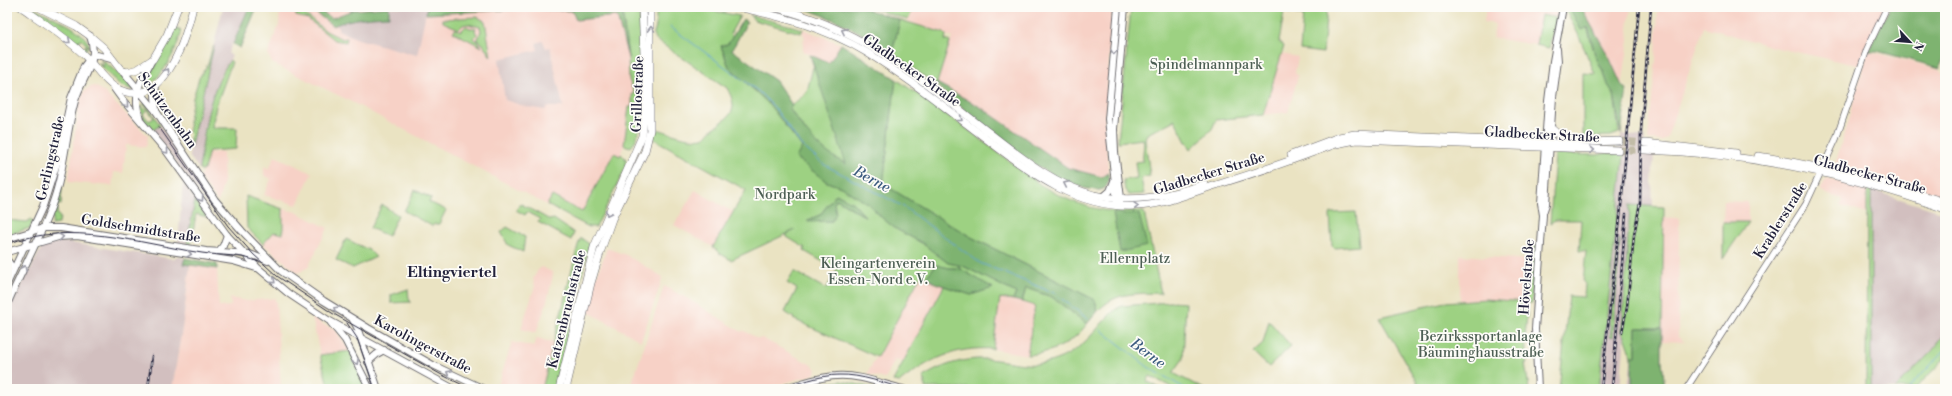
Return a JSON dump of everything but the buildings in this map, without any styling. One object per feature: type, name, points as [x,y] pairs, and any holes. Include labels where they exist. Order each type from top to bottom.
[{"type":"main road","name":"Schützenbahn","points":[[21,7],[91,59],[121,98],[167,152],[227,235],[243,253],[258,268],[289,294],[330,321]]},
{"type":"main road","name":"Schützenbahn","points":[[38,7],[76,26],[104,48],[111,59],[156,111],[215,200],[272,262]]},
{"type":"main road","points":[[141,121],[138,91],[153,59],[168,35],[178,7]]},
{"type":"main road","points":[[156,111],[156,85],[166,72],[181,47],[193,7]]},
{"type":"main road","name":"Grillostraße","points":[[598,236],[633,159],[644,125],[646,100],[642,7]]},
{"type":"main road","name":"Gladbecker Straße","points":[[738,7],[796,20],[843,39],[866,52],[920,89],[1044,181],[1079,198],[1153,198],[1169,195],[1347,135],[1381,135],[1618,150]]},
{"type":"main road","name":"Gladbecker Straße","points":[[773,7],[825,22],[865,42],[896,62],[1023,158],[1049,175],[1074,188],[1103,196],[1121,198],[1137,206],[1169,201],[1348,141],[1376,140],[1547,145],[1619,141]]},
{"type":"main road","points":[[1118,7],[1111,119],[1114,129],[1121,198]]},
{"type":"main road","points":[[1121,198],[1114,181],[1109,135],[1125,7]]},
{"type":"main road","name":"Hövelstraße","points":[[1538,389],[1535,328],[1543,215],[1541,204],[1547,145],[1552,64],[1557,47],[1563,7]]},
{"type":"main road","name":"Grillostraße","points":[[603,245],[612,219],[645,151],[650,130],[651,8]]},
{"type":"main road","points":[[1117,17],[1124,23]]},
{"type":"main road","points":[[90,36],[93,44],[91,59],[111,59]]},
{"type":"main road","name":"Hövelstraße","points":[[1547,145],[1552,129],[1558,57],[1557,47]]},
{"type":"main road","name":"Gerlingstraße","points":[[7,304],[43,228],[58,185],[74,106],[91,59]]},
{"type":"main road","name":"Gerlingstraße","points":[[7,284],[23,246],[32,231],[43,206],[62,144],[71,98],[91,59]]},
{"type":"main road","points":[[121,70],[132,71],[153,59]]},
{"type":"main road","points":[[84,80],[99,71]]},
{"type":"main road","points":[[113,87],[129,93],[156,85]]},
{"type":"main road","points":[[1109,135],[1111,128],[1114,129]]},
{"type":"main road","points":[[1552,129],[1568,143]]},
{"type":"main road","name":"Gladbecker Straße","points":[[1644,147],[1742,158],[1823,170],[1907,189],[1945,202]]},
{"type":"main road","name":"Gladbecker Straße","points":[[1823,170],[1945,209]]},
{"type":"main road","points":[[1103,196],[1110,190],[1114,181]]},
{"type":"main road","points":[[1901,194],[1907,189]]},
{"type":"main road","name":"Goldschmidtstraße","points":[[7,239],[43,228],[61,228],[218,252],[253,254],[272,262]]},
{"type":"main road","points":[[218,252],[224,246],[227,235]]},
{"type":"main road","name":"Katzenbruchstraße","points":[[559,389],[598,236]]},
{"type":"main road","name":"Goldschmidtstraße","points":[[7,252],[36,242],[58,237],[85,237],[233,261],[258,268]]},
{"type":"main road","name":"Katzenbruchstraße","points":[[566,389],[591,283],[603,245]]},
{"type":"main road","points":[[7,260],[13,268]]},
{"type":"main road","name":"Karolingerstraße","points":[[272,262],[289,277],[352,318],[433,365],[484,389]]},
{"type":"main road","points":[[352,318],[361,337],[378,389]]},
{"type":"main road","points":[[330,321],[347,344],[370,389]]},
{"type":"main road","name":"Karolingerstraße","points":[[330,321],[454,389]]},
{"type":"main road","points":[[368,362],[376,354],[384,350]]},
{"type":"main road","points":[[782,389],[823,378],[848,376],[903,389]]},
{"type":"street","name":"Schützenbahn","points":[[15,7],[28,13]]},
{"type":"street","name":"Krablerstraße","points":[[1686,389],[1804,209],[1823,170],[1847,112],[1867,49],[1888,7]]},
{"type":"shaded area","points":[[223,7],[249,7],[228,53],[232,56],[219,77],[205,131],[199,169],[189,156],[190,149]]},
{"type":"shaded area","points":[[280,7],[308,7],[319,16],[337,24],[388,16],[389,7],[427,7],[426,13],[528,9],[572,11],[576,20],[617,16],[628,58],[629,80],[634,93],[632,94],[632,107],[629,107],[624,145],[621,154],[620,156],[614,153],[582,212],[552,196],[547,205],[346,99],[272,63],[268,54],[279,25]]},
{"type":"shaded area","points":[[313,7],[377,7],[353,10],[332,18]]},
{"type":"shaded area","points":[[389,7],[427,7],[417,55],[358,39],[338,30],[339,27],[335,25],[354,18],[388,16]]},
{"type":"shaded area","points":[[914,7],[1113,7],[1105,121],[1109,182],[1107,187],[1103,190],[1090,189],[1074,185],[935,84],[938,82],[952,37],[908,21]]},
{"type":"shaded area","points":[[1486,7],[1558,7],[1557,18],[1541,15],[1536,45],[1493,38],[1495,24],[1484,22]]},
{"type":"shaded area","points":[[1581,7],[1631,7],[1628,28],[1629,40],[1622,86],[1609,57]]},
{"type":"shaded area","points":[[1658,7],[1886,7],[1861,66],[1773,47],[1704,27],[1667,138],[1663,141],[1648,140],[1656,59]]},
{"type":"shaded area","points":[[803,29],[841,44],[829,63],[803,51],[803,42],[805,37],[803,34]]},
{"type":"shaded area","points":[[543,41],[546,48],[550,47],[563,107],[547,107],[545,110],[527,107],[505,100],[499,59],[538,50],[536,43]]},
{"type":"shaded area","points":[[1868,51],[1939,69],[1945,75],[1945,92],[1941,100],[1945,102],[1945,198],[1916,187],[1835,165]]},
{"type":"shaded area","points":[[1281,54],[1298,57],[1295,73],[1298,76],[1288,112],[1263,115]]},
{"type":"shaded area","points":[[95,86],[103,91],[148,136],[146,147],[126,145],[123,173],[114,172],[112,186],[68,182],[79,104],[84,91]]},
{"type":"shaded area","points":[[160,125],[213,202],[209,206],[153,131]]},
{"type":"shaded area","points":[[1621,134],[1645,137],[1643,155],[1654,155],[1652,183],[1653,207],[1664,207],[1662,360],[1665,389],[1628,389],[1632,356],[1625,337],[1620,389],[1599,389]]},
{"type":"shaded area","points":[[223,152],[224,181],[218,202],[200,178],[208,153]]},
{"type":"shaded area","points":[[275,156],[312,173],[297,205],[264,195],[271,179],[264,175],[264,166],[269,169]]},
{"type":"shaded area","points":[[1828,179],[1867,190],[1867,214],[1841,206],[1843,199],[1829,195],[1820,190],[1825,181]]},
{"type":"shaded area","points":[[183,183],[195,200],[187,243],[178,242]]},
{"type":"shaded area","points":[[695,190],[733,212],[713,247],[674,225]]},
{"type":"shaded area","points":[[1871,190],[1945,213],[1945,333],[1933,350],[1895,389],[1871,389]]},
{"type":"shaded area","points":[[1724,201],[1748,202],[1748,222],[1723,222]]},
{"type":"shaded area","points":[[283,209],[296,212],[328,228],[308,267],[298,273],[263,244],[274,231],[283,234]]},
{"type":"shaded area","points":[[1663,218],[1679,218],[1678,337],[1685,342],[1662,341]]},
{"type":"shaded area","points":[[59,241],[175,259],[176,256],[185,258],[184,264],[190,265],[183,322],[172,389],[7,389],[7,317],[11,305],[41,249],[46,245]]},
{"type":"shaded area","points":[[607,248],[626,255],[663,277],[641,341],[585,310],[592,283],[598,273]]},
{"type":"shaded area","points":[[1460,255],[1531,260],[1526,302],[1486,299],[1460,300]]},
{"type":"shaded area","points":[[190,265],[217,269],[219,307],[231,306],[230,298],[247,301],[275,298],[281,389],[172,389],[183,322]]},
{"type":"shaded area","points":[[542,267],[552,272],[553,275],[546,305],[536,333],[521,329],[535,286],[533,279],[538,270]]},
{"type":"shaded area","points":[[921,274],[944,286],[903,362],[895,360],[885,379],[867,374]]},
{"type":"shaded area","points":[[664,286],[742,332],[743,330],[758,339],[762,338],[812,365],[816,369],[815,373],[813,375],[763,389],[630,389]]},
{"type":"shaded area","points":[[1000,297],[1035,306],[1027,355],[993,349]]},
{"type":"shaded area","points":[[312,317],[322,324],[335,329],[350,351],[320,355]]},
{"type":"shaded area","points":[[537,338],[554,343],[542,389],[497,389],[512,342],[534,347]]},
{"type":"green space","points":[[26,7],[32,7],[75,29],[87,41],[90,48],[81,39],[78,43],[83,49],[86,45],[87,48],[85,51],[67,35]]},
{"type":"green space","points":[[249,7],[257,7],[240,48],[233,44]]},
{"type":"green space","points":[[308,7],[313,7],[332,18],[353,10],[389,7],[389,16],[367,17],[333,26]]},
{"type":"green space","points":[[427,7],[639,7],[639,10],[622,10],[628,58],[617,16],[576,20],[572,11],[528,9],[426,14]]},
{"type":"green space","points":[[656,7],[694,7],[740,16],[730,34],[733,37],[728,44],[721,46],[729,67],[768,103],[802,147],[796,158],[827,182],[841,187],[870,205],[882,218],[896,229],[922,243],[948,263],[963,266],[1016,293],[1013,300],[1000,298],[993,349],[955,352],[921,367],[900,382],[893,381],[944,286],[971,295],[992,288],[959,268],[949,268],[936,265],[926,277],[921,275],[877,357],[793,319],[794,318],[785,312],[797,289],[787,283],[794,271],[826,289],[837,270],[804,251],[805,248],[787,237],[786,235],[795,230],[731,260],[719,253],[713,247],[746,190],[652,138],[654,128],[685,137],[697,139],[703,138],[729,115],[732,111],[733,102],[727,88],[656,40],[653,36],[656,26]],"holes":[[[836,194],[853,203],[862,215],[837,199],[834,203],[832,221],[808,220],[820,215]]]},
{"type":"green space","points":[[798,7],[860,7],[900,20],[892,53],[847,26],[823,15]]},
{"type":"green space","points":[[869,7],[914,7],[908,20]]},
{"type":"green space","name":"Spindelmannpark","points":[[1131,7],[1327,7],[1323,53],[1300,50],[1303,15],[1284,12],[1279,42],[1284,46],[1263,115],[1216,120],[1212,129],[1191,149],[1175,120],[1147,134],[1145,138],[1150,176],[1141,178],[1144,194],[1129,195],[1125,190],[1123,180],[1137,178],[1135,162],[1143,161],[1144,145],[1143,139],[1118,142]]},
{"type":"green space","points":[[1567,7],[1569,7],[1581,29],[1587,27],[1595,55],[1608,85],[1614,94],[1619,133],[1611,136],[1583,137],[1583,73],[1595,74],[1566,10]]},
{"type":"green space","points":[[1569,7],[1581,7],[1609,57],[1622,86],[1627,89],[1621,134],[1614,94],[1608,85],[1595,55],[1588,27],[1581,30]]},
{"type":"green space","points":[[1890,7],[1945,7],[1945,53],[1940,68],[1877,51],[1868,51]]},
{"type":"green space","points":[[300,8],[301,11],[326,31],[342,39],[347,38],[346,42],[334,40],[308,19],[296,16],[295,11]]},
{"type":"green space","points":[[622,10],[639,10],[642,60],[642,103],[637,138],[631,147],[624,145],[629,107],[632,107],[632,94],[634,93],[629,80]]},
{"type":"green space","points":[[750,15],[803,29],[801,33],[754,20]]},
{"type":"green space","points":[[1541,15],[1557,18],[1549,48],[1536,45]]},
{"type":"green space","points":[[477,17],[485,21],[491,57],[483,44],[477,40],[481,31],[480,27],[468,24],[463,25],[459,29],[443,22],[443,19]]},
{"type":"green space","points":[[743,19],[747,22],[732,50],[776,81],[792,105],[789,108],[807,133],[828,153],[846,164],[810,55],[829,63],[841,44],[896,79],[883,184],[971,237],[1095,300],[1098,311],[1087,324],[1052,297],[1026,288],[1022,302],[1013,300],[1016,293],[963,266],[948,263],[922,243],[896,229],[882,218],[870,205],[841,187],[827,182],[796,158],[802,147],[768,103],[729,67],[721,46],[728,44]]},
{"type":"green space","points":[[900,20],[944,33],[946,35],[945,40],[950,42],[937,83],[935,84],[892,53]]},
{"type":"green space","points":[[466,26],[476,28],[475,31],[477,34],[474,38],[482,47],[453,32],[455,29],[461,31]]},
{"type":"green space","points":[[174,28],[182,31],[176,46],[165,68],[149,85],[145,77],[163,51]]},
{"type":"green space","points":[[214,46],[190,149],[189,119],[193,98],[199,78],[208,64]]},
{"type":"green space","points":[[101,59],[127,81],[134,90],[121,86],[98,64],[100,63],[101,66],[104,66]]},
{"type":"green space","points":[[230,60],[232,62],[216,106],[212,128],[237,128],[236,149],[209,151],[204,170],[201,171],[199,169],[208,113],[216,86]]},
{"type":"green space","points":[[815,66],[847,165],[837,160],[821,148],[801,125],[789,108],[807,92],[813,67]]},
{"type":"green space","name":"Ellernplatz","points":[[896,79],[967,129],[1041,185],[1057,194],[1082,205],[1100,210],[1144,212],[1161,293],[1135,294],[1119,297],[1112,300],[1098,311],[1095,300],[971,237],[883,184]]},
{"type":"green space","points":[[937,83],[982,108],[1068,168],[1102,177],[1109,173],[1108,184],[1105,188],[1095,190],[1076,186],[1055,176],[1010,148],[968,114],[935,84]]},
{"type":"green space","points":[[145,102],[160,125],[152,131],[144,121],[140,105],[146,111],[143,114],[149,121],[154,118],[144,104]]},
{"type":"green space","points":[[614,153],[620,156],[621,154],[626,159],[626,167],[596,227],[589,227],[547,205],[552,196],[582,212]]},
{"type":"green space","points":[[1607,153],[1624,155],[1599,389],[1559,389],[1569,296],[1584,297],[1585,284],[1583,282],[1586,251],[1579,251],[1581,220],[1555,220],[1550,223],[1555,155],[1597,155]]},
{"type":"green space","points":[[62,187],[61,205],[58,204],[57,214],[60,217],[59,224],[52,225],[53,217],[50,217],[60,188]]},
{"type":"green space","points":[[415,190],[431,198],[429,202],[446,210],[439,224],[432,226],[404,211]]},
{"type":"green space","points":[[1867,190],[1871,190],[1871,389],[1866,389]]},
{"type":"green space","points":[[836,194],[853,203],[866,217],[837,199],[834,203],[836,213],[832,221],[808,222],[808,220],[820,215]]},
{"type":"green space","points":[[246,196],[283,209],[283,234],[274,232],[263,244],[247,228]]},
{"type":"green space","points":[[195,200],[207,217],[196,214],[191,244],[187,243]]},
{"type":"green space","points":[[521,204],[550,220],[554,219],[574,233],[571,240],[538,222],[540,219],[527,212],[525,215],[516,210]]},
{"type":"green space","points":[[382,205],[398,215],[388,236],[370,228]]},
{"type":"green space","points":[[1630,205],[1664,207],[1662,328],[1636,328],[1636,357],[1632,356],[1625,336],[1622,332]]},
{"type":"green space","points":[[1356,212],[1359,246],[1334,248],[1332,246],[1331,213]]},
{"type":"green space","points":[[1113,213],[1139,214],[1147,246],[1120,252]]},
{"type":"green space","points":[[31,219],[33,222],[30,228],[7,235],[7,220],[27,222]]},
{"type":"green space","points":[[1723,222],[1748,222],[1723,259]]},
{"type":"green space","points":[[507,227],[525,237],[523,252],[508,245],[501,232]]},
{"type":"green space","points":[[581,238],[588,243],[589,246],[554,389],[542,389],[578,245]]},
{"type":"green space","points":[[346,239],[369,250],[376,257],[353,268],[336,260]]},
{"type":"green space","points":[[1619,239],[1613,337],[1610,336],[1611,326],[1609,325]]},
{"type":"green space","name":"Bezirkssportanlage Bäuminghausstraße","points":[[1531,244],[1536,244],[1532,303],[1528,303],[1525,338],[1527,363],[1525,363],[1529,389],[1421,389],[1379,317],[1445,302],[1486,299],[1526,302]]},
{"type":"green space","points":[[185,258],[217,264],[217,269],[183,264]]},
{"type":"green space","points":[[936,265],[949,268],[959,268],[993,288],[971,295],[935,283],[926,277]]},
{"type":"green space","points":[[1026,288],[1052,297],[1087,324],[1075,337],[1061,346],[1053,350],[1027,355],[1035,306],[1022,302]]},
{"type":"green space","points":[[408,289],[409,299],[411,302],[391,303],[391,295]]},
{"type":"green space","points":[[1170,302],[1186,303],[1183,359],[1173,373],[1204,389],[1175,389],[1150,376],[1147,381],[1161,389],[925,388],[925,381],[923,377],[945,366],[961,361],[986,359],[1036,364],[1056,360],[1067,355],[1087,340],[1116,309],[1122,306]]},
{"type":"green space","points":[[1269,321],[1291,346],[1269,367],[1253,352],[1263,343]]},
{"type":"green space","points":[[1636,328],[1662,328],[1662,360],[1665,389],[1632,389],[1632,356],[1636,356]]},
{"type":"green space","points":[[1945,333],[1945,358],[1915,389],[1895,389],[1933,350]]},
{"type":"green space","points":[[350,351],[368,389],[329,389],[320,355]]},
{"type":"green space","points":[[841,381],[879,389],[819,389],[824,383]]},
{"type":"waterway","name":"Berne","points":[[669,26],[758,91],[774,107],[801,145],[823,164],[904,207],[980,263],[1054,293],[1088,319]]},
{"type":"waterway","name":"Berne","points":[[1100,329],[1148,367],[1186,389]]},
{"type":"waterway","name":"Berne","points":[[1908,389],[1945,350]]},
{"type":"tunnel","points":[[1619,141],[1645,143]]},
{"type":"tunnel","points":[[1618,150],[1644,150]]},
{"type":"tram line","points":[[159,127],[228,226],[253,254],[277,276],[332,313],[440,374],[471,389]]},
{"type":"tram line","points":[[7,244],[31,237],[55,234],[79,234],[128,239],[202,253],[238,256],[259,262]]},
{"type":"tram line","points":[[347,323],[357,338],[375,389]]},
{"type":"tram line","points":[[778,389],[831,375],[856,376],[906,389]]},
{"type":"railway","points":[[1601,389],[1620,217],[1639,7]]},
{"type":"railway","points":[[1622,332],[1627,307],[1634,235],[1640,203],[1641,130],[1651,7]]},
{"type":"railway","points":[[1612,389],[1626,214]]},
{"type":"railway","points":[[148,389],[152,356]]},
{"type":"district","name":"Eltingviertel","points":[[452,272]]},
{"type":"park label","name":"Nordpark","points":[[785,194]]},
{"type":"park label","name":"Kleingartenverein Essen-Nord e.V.","points":[[878,272]]}]
